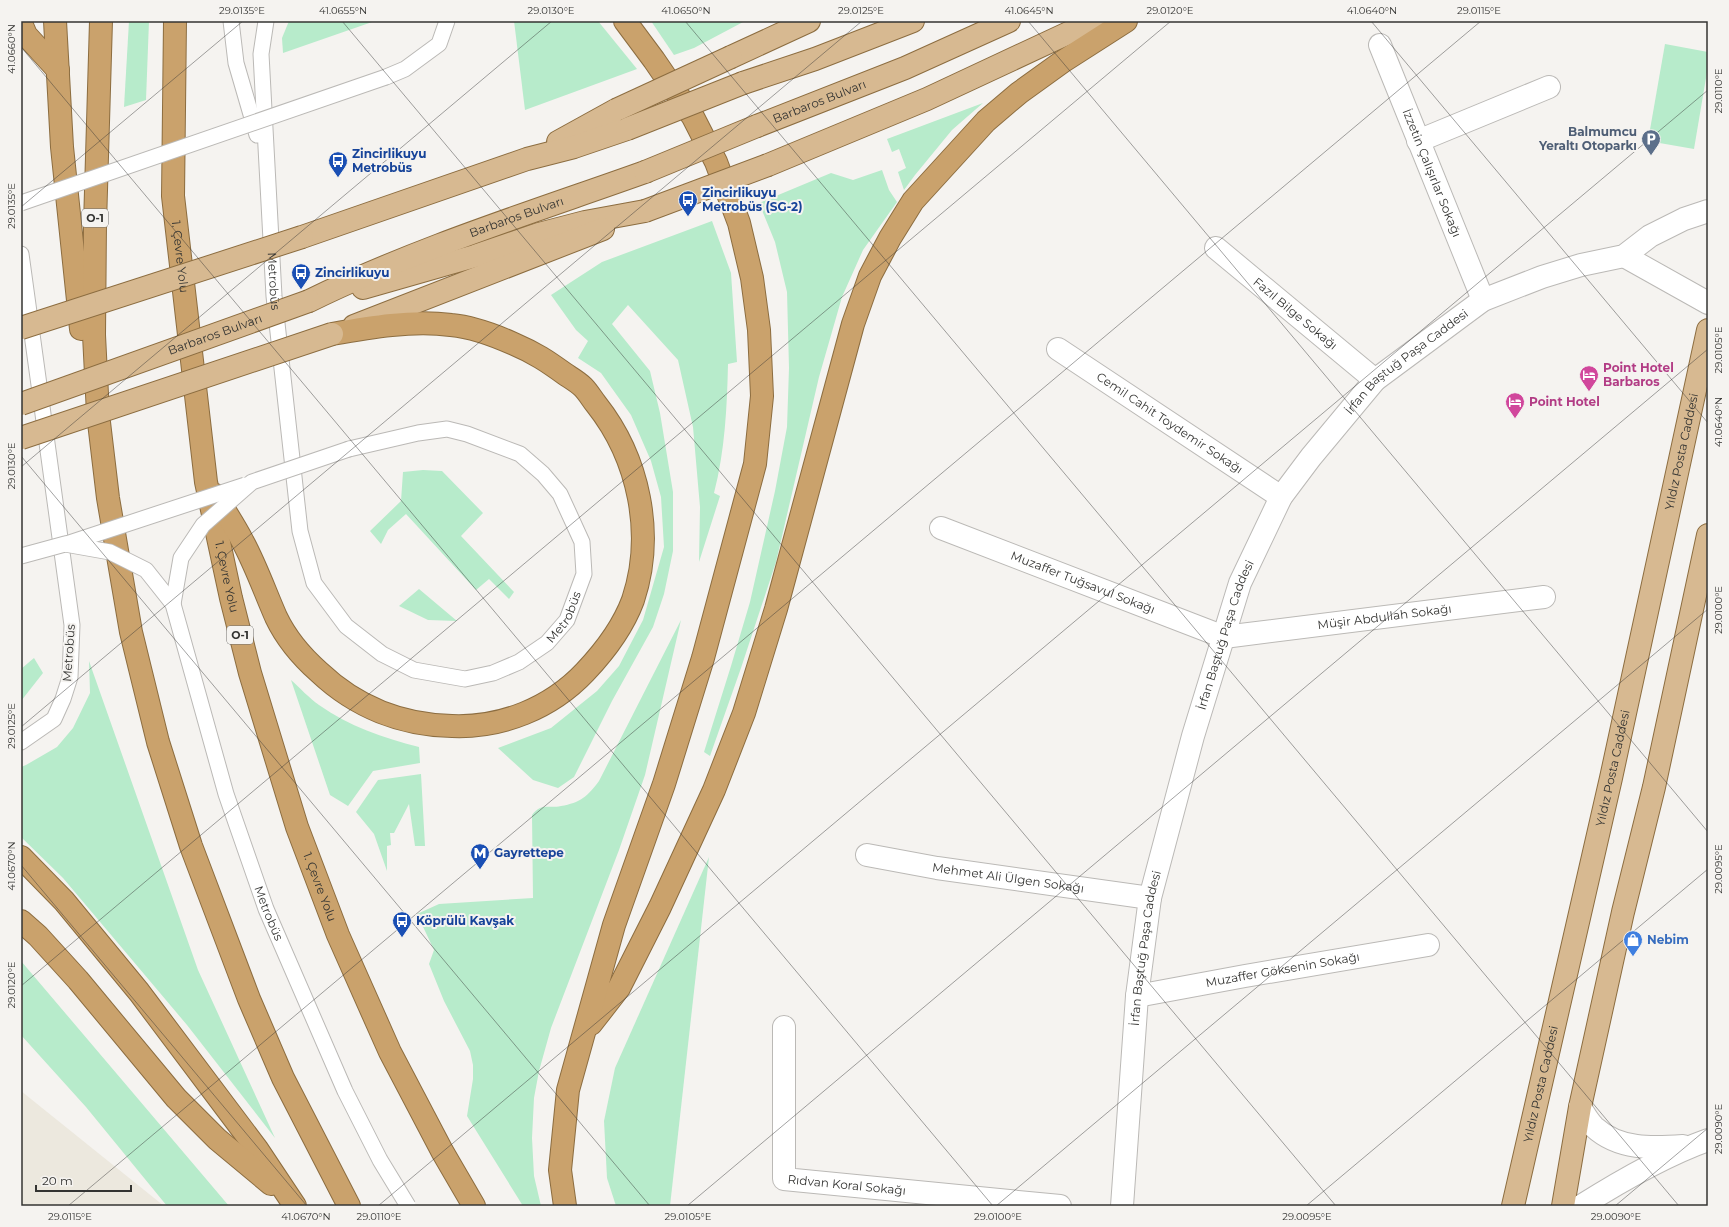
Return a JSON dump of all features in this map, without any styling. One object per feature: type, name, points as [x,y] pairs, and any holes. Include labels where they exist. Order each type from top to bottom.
[{"type":"highway","points":[[55,21],[62,147],[73,258],[82,339],[98,414]]},
{"type":"highway","name":"O-1","points":[[102,21],[95,224],[94,335],[98,414],[108,498],[131,632],[158,742],[191,846],[249,999],[283,1078],[349,1206]]},
{"type":"highway","name":"1. Çevre Yolu","points":[[175,21],[173,196],[206,482],[231,598],[250,673],[297,827],[338,936],[390,1052],[442,1151],[474,1206]]},
{"type":"highway","points":[[565,1206],[560,1170],[568,1090],[579,1048],[586,1032],[614,925],[664,784],[703,658],[755,464],[762,396],[759,330],[753,285],[739,223],[716,162],[693,117],[625,21]]},
{"type":"highway","points":[[586,1032],[619,988],[660,906],[714,790],[744,713],[776,609],[853,324],[870,276],[890,238],[913,201],[986,121],[1019,93],[1062,62],[1126,21]]},
{"type":"highway","points":[[21,23],[26,35],[58,70]]},
{"type":"highway","points":[[206,482],[242,540],[262,582],[277,619],[296,648],[320,673],[348,696],[368,708],[398,719],[433,726],[476,726],[508,719],[542,706],[570,687],[594,663],[616,634],[632,601],[641,564],[642,532],[639,492],[628,457],[605,416],[583,387],[537,354],[495,335],[453,325],[418,324],[376,327],[332,334]]},
{"type":"highway","points":[[21,857],[64,901],[139,992],[257,1149],[294,1204]]},
{"type":"highway","points":[[21,920],[38,936],[78,980],[176,1098],[217,1139],[294,1204]]},
{"type":"main road","points":[[527,159],[616,110],[809,21]]},
{"type":"main road","points":[[21,328],[302,237],[527,159],[574,147],[627,129],[743,83],[814,59],[913,21]]},
{"type":"main road","name":"Barbaros Bulvarı","points":[[21,404],[309,301],[349,281],[395,262],[645,172],[905,68],[1009,21]]},
{"type":"main road","points":[[21,438],[332,334],[555,249],[645,211],[768,165],[927,99],[1094,21]]},
{"type":"main road","points":[[309,301],[407,276],[475,256],[539,234],[585,222],[645,211]]},
{"type":"main road","name":"Yıldız Posta Caddesi","points":[[1513,1206],[1611,778],[1708,330]]},
{"type":"main road","points":[[1563,1206],[1580,1107],[1623,912],[1654,787],[1708,535]]},
{"type":"street","name":"İzzetin Çalışırlar Sokağı","points":[[1380,45],[1483,300]]},
{"type":"street","points":[[1418,141],[1549,87]]},
{"type":"street","name":"İrfan Baştuğ Paşa Caddesi","points":[[1122,1206],[1137,996],[1150,898],[1193,736],[1240,583],[1281,497],[1311,457],[1375,380],[1483,300],[1542,277],[1581,264],[1624,256],[1650,236],[1684,219],[1708,211]]},
{"type":"street","name":"Fazıl Bilge Sokağı","points":[[1216,248],[1375,380]]},
{"type":"street","points":[[1624,256],[1708,303]]},
{"type":"street","name":"Cemil Cahit Toydemir Sokağı","points":[[1058,349],[1281,497]]},
{"type":"street","name":"Muzaffer Tuğsavul Sokağı","points":[[941,528],[1224,637]]},
{"type":"street","name":"Müşir Abdullah Sokağı","points":[[1224,637],[1544,597]]},
{"type":"street","name":"Mehmet Ali Ülgen Sokağı","points":[[867,855],[945,869],[1150,898]]},
{"type":"street","name":"Muzaffer Göksenin Sokağı","points":[[1137,996],[1428,945]]},
{"type":"street","name":"Rıdvan Koral Sokağı","points":[[784,1027],[784,1178],[1060,1206]]},
{"type":"street","points":[[1580,1107],[1594,1127],[1616,1142],[1651,1148],[1700,1143]]},
{"type":"street","points":[[1581,1206],[1607,1190],[1700,1143]]},
{"type":"lane","name":"Metrobüs","points":[[231,21],[236,63],[266,165]]},
{"type":"lane","name":"Metrobüs","points":[[21,556],[65,544],[252,482],[348,449],[418,433],[447,429],[496,444],[520,454],[543,474],[560,494],[582,542],[584,574],[567,620],[547,643],[519,662],[493,673],[465,679],[414,670],[382,654],[346,626],[314,583],[300,531],[274,296],[261,54],[266,21]]},
{"type":"lane","points":[[21,203],[386,77],[405,69],[439,44],[447,21]]},
{"type":"lane","name":"Metrobüs","points":[[21,254],[72,625],[70,678],[63,699],[54,719],[21,742]]},
{"type":"lane","name":"Metrobüs","points":[[173,604],[180,558],[203,525],[252,482]]},
{"type":"lane","name":"Metrobüs","points":[[65,544],[110,552],[146,570],[173,604],[226,794],[266,909],[345,1091],[380,1160],[408,1206]]},
{"type":"shaded area","points":[[21,1091],[164,1206],[21,1206]]},
{"type":"green space","points":[[129,21],[149,21],[146,100],[124,107]]},
{"type":"green space","points":[[289,21],[375,21],[283,53],[282,38]]},
{"type":"green space","points":[[514,21],[598,21],[637,69],[525,110]]},
{"type":"green space","points":[[651,21],[745,21],[694,48],[674,55]]},
{"type":"green space","points":[[1665,44],[1708,52],[1708,66],[1694,149],[1648,141]]},
{"type":"green space","points":[[983,103],[952,130],[904,190],[898,172],[906,168],[899,149],[892,152],[887,139]]},
{"type":"green space","points":[[882,170],[889,190],[897,202],[863,250],[842,297],[819,377],[776,562],[710,756],[704,752],[750,602],[775,491],[787,427],[789,368],[787,292],[775,242],[759,203],[831,173],[853,180]]},
{"type":"green space","points":[[712,221],[731,273],[737,362],[728,364],[723,445],[714,493],[720,496],[699,562],[700,507],[693,427],[678,360],[628,305],[612,324],[650,371],[660,413],[673,492],[673,551],[664,594],[653,627],[612,701],[574,777],[558,788],[533,780],[498,748],[551,728],[597,691],[619,666],[643,620],[664,547],[661,497],[651,461],[631,415],[601,373],[578,358],[588,341],[576,330],[551,295],[602,262]]},
{"type":"green space","points":[[423,470],[442,471],[483,513],[461,536],[514,592],[509,599],[489,579],[476,590],[406,514],[388,530],[381,544],[370,531],[401,501],[403,472]]},
{"type":"green space","points":[[419,589],[457,621],[428,620],[399,606]]},
{"type":"green space","points":[[681,620],[645,775],[619,850],[551,1028],[539,1071],[534,1098],[532,1138],[534,1176],[541,1206],[523,1206],[467,1116],[473,1079],[473,1065],[470,1051],[444,1001],[429,964],[434,950],[417,914],[439,904],[533,898],[532,815],[542,807],[568,805],[578,801],[587,795],[599,781]]},
{"type":"green space","points":[[34,658],[43,673],[21,701],[21,669]]},
{"type":"green space","points":[[89,661],[198,970],[275,1138],[187,1025],[63,878],[21,837],[21,767],[57,747],[73,728],[90,693]]},
{"type":"green space","points":[[291,680],[315,702],[342,719],[392,740],[419,747],[420,763],[373,771],[348,806],[330,795]]},
{"type":"green space","points":[[421,774],[425,846],[415,846],[409,804],[394,833],[390,833],[391,845],[387,846],[387,871],[374,834],[356,812],[378,780]]},
{"type":"green space","points":[[709,857],[670,1206],[616,1206],[607,1178],[604,1121],[615,1068]]},
{"type":"green space","points":[[21,961],[229,1206],[167,1206],[86,1107],[21,1035]]},
{"type":"place","name":"Balmumcu Yeraltı Otoparkı","points":[[1651,156]]},
{"type":"place","name":"Zincirlikuyu Metrobüs","points":[[338,178]]},
{"type":"place","name":"Zincirlikuyu Metrobüs (SG-2)","points":[[688,217]]},
{"type":"place","name":"Zincirlikuyu","points":[[301,290]]},
{"type":"place","name":"Point Hotel Barbaros","points":[[1589,392]]},
{"type":"place","name":"Point Hotel","points":[[1515,419]]},
{"type":"place","name":"Gayrettepe","points":[[480,870]]},
{"type":"place","name":"Köprülü Kavşak","points":[[402,938]]},
{"type":"place","name":"Nebim","points":[[1633,957]]}]
